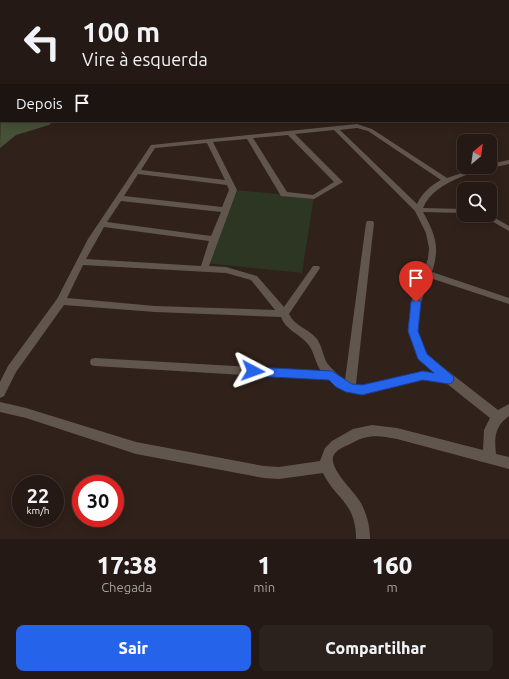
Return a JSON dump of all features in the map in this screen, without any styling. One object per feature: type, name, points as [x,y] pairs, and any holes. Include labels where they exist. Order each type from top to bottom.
[{"type":"street","points":[[0,393],[12,369],[61,301],[92,239],[153,146],[357,126],[370,130],[447,181]]},
{"type":"street","points":[[335,128],[418,210],[430,233],[433,248],[432,259],[416,302],[413,331],[422,356],[449,379],[498,416]]},
{"type":"street","points":[[249,137],[284,194],[314,197],[339,182],[290,133]]},
{"type":"street","points":[[205,269],[205,263],[233,190],[209,140]]},
{"type":"street","points":[[497,165],[509,162]]},
{"type":"street","points":[[136,172],[230,183]]},
{"type":"street","points":[[418,210],[424,196],[432,188],[468,174]]},
{"type":"street","points":[[119,198],[225,210]]},
{"type":"street","points":[[418,210],[457,211]]},
{"type":"street","points":[[497,222],[509,229]]},
{"type":"street","points":[[350,388],[370,223]]},
{"type":"street","points":[[102,224],[214,239]]},
{"type":"street","points":[[81,262],[226,270],[254,278],[284,314],[288,323],[301,331],[313,342],[323,365],[332,376],[340,383],[350,388],[362,390],[371,389],[423,376],[449,379]]},
{"type":"street","points":[[284,314],[316,268]]},
{"type":"street","points":[[427,274],[509,301]]},
{"type":"street","points":[[61,301],[155,309],[284,314]]},
{"type":"street","points":[[96,362],[332,376]]},
{"type":"street","points":[[0,407],[26,413],[136,448],[264,472],[279,473],[327,466]]},
{"type":"street","points":[[490,458],[488,434],[492,424],[498,416],[509,410]]},
{"type":"street","points":[[363,539],[363,528],[360,514],[327,466],[326,459],[329,451],[335,445],[364,431],[392,432],[509,463]]},
{"type":"green space","points":[[1,122],[53,122],[49,125],[16,135],[0,148]]},
{"type":"green space","points":[[233,190],[314,197],[302,273],[205,263]]},
{"type":"route","points":[[253,371],[332,376],[340,383],[350,388],[362,390],[423,376],[449,379],[422,356],[413,331],[416,302]]}]
